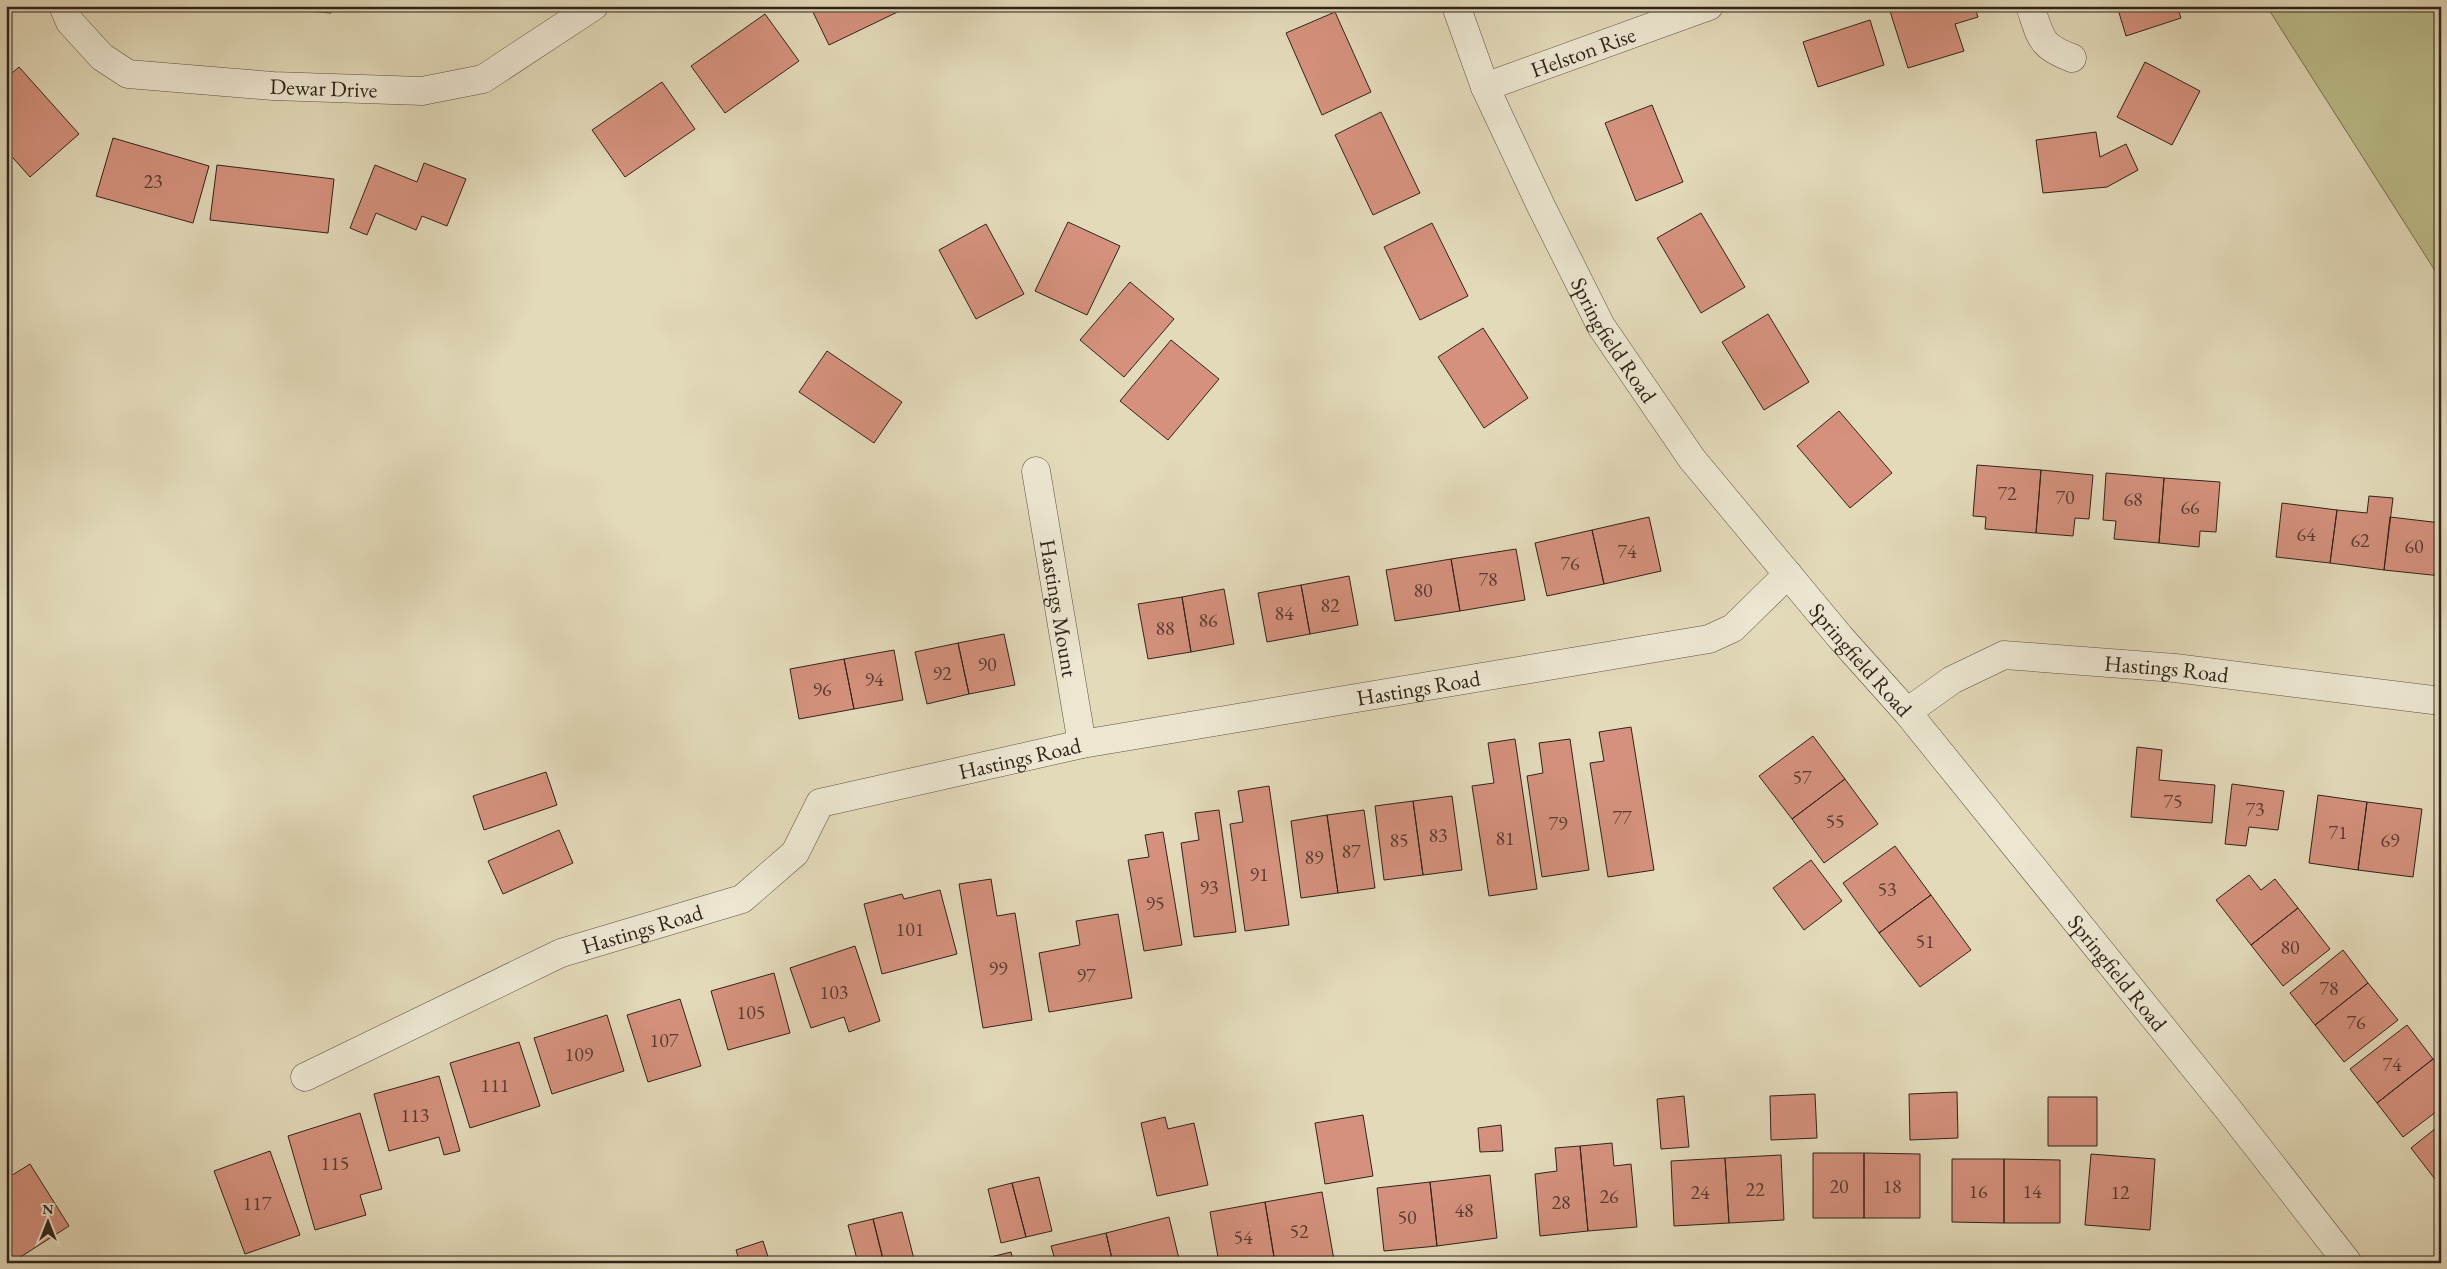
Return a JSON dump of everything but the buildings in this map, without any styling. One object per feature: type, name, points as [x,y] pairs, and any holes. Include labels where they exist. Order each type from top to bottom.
[{"type":"street","name":"Dewar Drive","points":[[63,6],[70,22],[102,57],[128,74],[273,86],[422,91],[483,79],[594,6]]},
{"type":"street","name":"Springfield Road","points":[[1456,6],[1485,87],[1541,206],[1601,326],[1692,460],[1908,712],[2228,1109],[2348,1263]]},
{"type":"street","name":"Helston Rise","points":[[1485,87],[1710,6]]},
{"type":"street","points":[[2030,6],[2043,42],[2054,51],[2072,58]]},
{"type":"street","name":"Hastings Mount","points":[[1036,471],[1082,744]]},
{"type":"street","name":"Hastings Road","points":[[305,1077],[561,953],[742,899],[795,852],[820,803],[1082,744],[1709,639],[1733,628],[1788,574]]},
{"type":"street","name":"Hastings Road","points":[[1908,712],[1952,680],[2004,654],[2174,668],[2441,701]]},
{"type":"green space","points":[[2271,6],[2441,6],[2441,280],[2269,10]]}]
